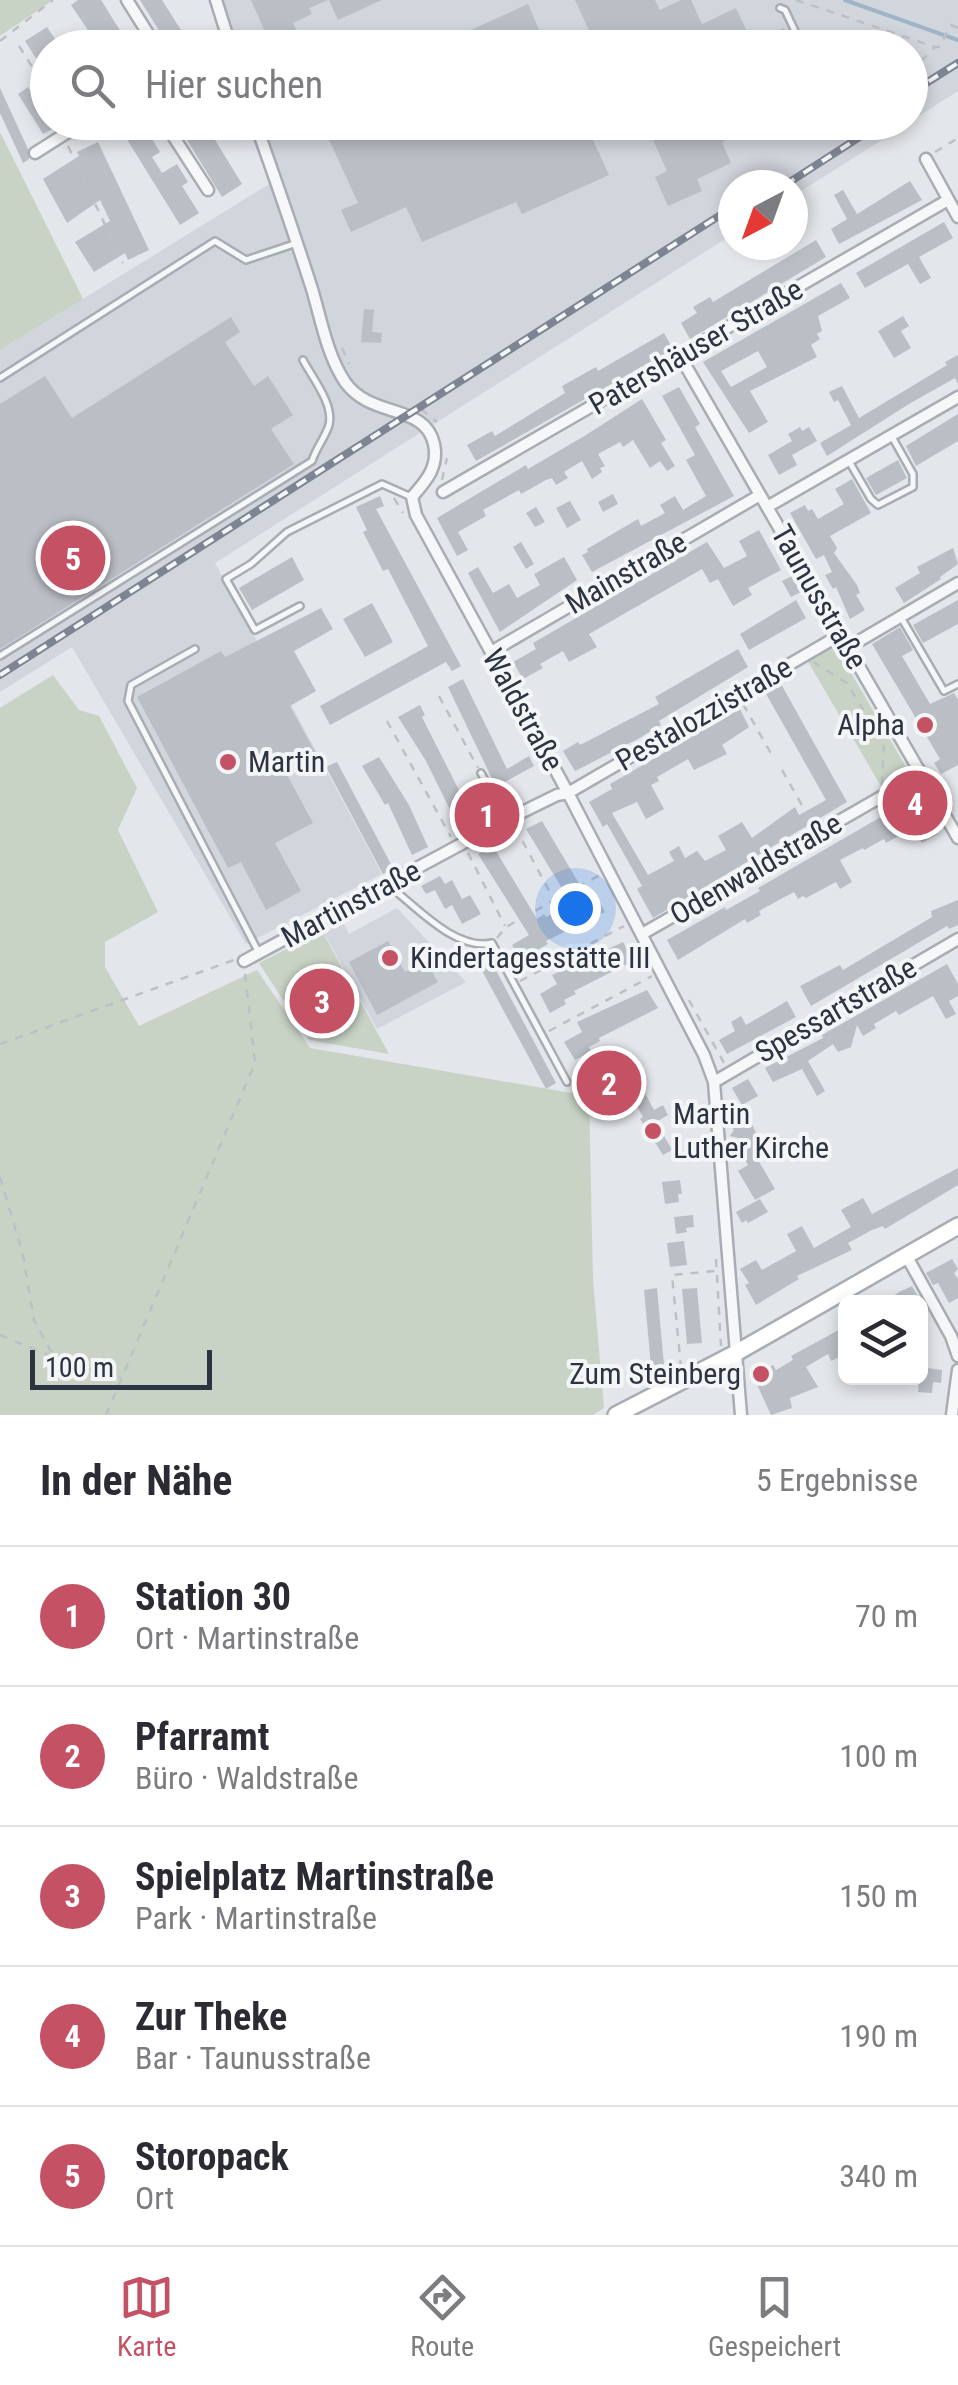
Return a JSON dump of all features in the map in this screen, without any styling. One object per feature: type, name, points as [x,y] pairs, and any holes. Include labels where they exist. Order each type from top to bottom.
[{"type":"main road","points":[[616,1415],[958,1226]]},
{"type":"street","points":[[127,0],[146,30]]},
{"type":"street","points":[[216,0],[226,30]]},
{"type":"street","points":[[35,154],[57,140]]},
{"type":"street","points":[[176,140],[208,190]]},
{"type":"street","points":[[262,140],[342,378],[374,406],[421,421],[434,440],[432,470],[412,498]]},
{"type":"street","points":[[926,158],[958,217]]},
{"type":"street","name":"Patershäuser Straße","points":[[443,492],[948,200]]},
{"type":"street","name":"Taunusstraße","points":[[680,356],[957,836]]},
{"type":"street","points":[[767,507],[958,397]]},
{"type":"street","name":"Mainstraße","points":[[488,654],[760,495]]},
{"type":"street","name":"Waldstraße","points":[[412,498],[416,515],[488,654],[568,793],[690,1022],[714,1082],[728,1351],[741,1415]]},
{"type":"street","points":[[847,648],[958,583]]},
{"type":"street","name":"Pestalozzistraße","points":[[568,793],[840,635]]},
{"type":"street","name":"Odenwaldstraße","points":[[642,934],[921,774]]},
{"type":"street","name":"Martinstraße","points":[[244,961],[508,819],[568,793]]},
{"type":"street","name":"Spessartstraße","points":[[714,1082],[958,939]]},
{"type":"street","points":[[906,1255],[958,1356]]},
{"type":"street","points":[[952,1415],[958,1370]]},
{"type":"lane","points":[[780,8],[786,10],[795,30]]},
{"type":"lane","points":[[0,378],[216,240],[246,260],[298,243]]},
{"type":"lane","points":[[0,656],[312,461],[331,411],[303,360]]},
{"type":"lane","points":[[848,460],[871,499],[884,504],[912,487],[914,480],[891,436]]},
{"type":"lane","points":[[300,606],[255,630],[226,579],[251,564],[287,532],[382,484],[412,498]]},
{"type":"lane","points":[[901,616],[944,692],[958,684]]},
{"type":"lane","points":[[195,649],[131,685],[128,701],[259,953]]},
{"type":"lane","points":[[481,773],[508,819]]},
{"type":"lane","points":[[388,885],[461,941],[478,946],[492,942],[568,1082]]},
{"type":"path","points":[[0,40],[53,0]]},
{"type":"path","points":[[796,0],[885,30]]},
{"type":"path","points":[[928,54],[942,44],[951,25],[958,28]]},
{"type":"path","points":[[928,45],[935,47]]},
{"type":"path","points":[[18,46],[30,64]]},
{"type":"path","points":[[926,158],[958,138]]},
{"type":"path","points":[[65,140],[123,262]]},
{"type":"path","points":[[338,340],[350,367]]},
{"type":"path","points":[[803,656],[847,683],[884,744],[881,796]]},
{"type":"path","points":[[738,694],[773,756]]},
{"type":"path","points":[[439,696],[481,773]]},
{"type":"path","points":[[387,721],[506,928]]},
{"type":"path","points":[[782,770],[818,833]]},
{"type":"path","points":[[508,819],[555,901]]},
{"type":"path","points":[[492,942],[506,928],[601,875]]},
{"type":"path","points":[[515,984],[627,924]]},
{"type":"path","points":[[0,1044],[238,958],[244,961],[255,1063],[106,1415]]},
{"type":"path","points":[[543,1034],[654,974]]},
{"type":"path","points":[[0,1177],[22,1255],[34,1320],[50,1350],[71,1365]]},
{"type":"path","points":[[716,1252],[728,1351]]},
{"type":"path","points":[[686,1378],[678,1362],[672,1275],[717,1271]]},
{"type":"path","points":[[0,1336],[71,1365],[121,1378]]},
{"type":"shaded area","points":[[209,0],[958,0],[958,91],[928,110],[928,30],[219,30]]},
{"type":"shaded area","points":[[257,140],[882,140],[808,187],[808,170],[718,170],[718,244],[215,563],[382,874],[246,944],[72,647],[0,692],[0,350],[271,183]]},
{"type":"shaded area","name":"Kindertagesstätte III","points":[[397,908],[466,982],[377,1029],[324,933],[343,923],[349,934]]},
{"type":"green space","points":[[0,0],[53,0],[0,36]]},
{"type":"green space","points":[[0,132],[83,299],[0,350]]},
{"type":"green space","points":[[834,644],[909,772],[882,788],[807,660]]},
{"type":"green space","points":[[53,675],[79,710],[99,716],[137,788],[118,830],[158,912],[105,942],[105,967],[139,1026],[257,970],[310,1048],[589,1096],[593,1280],[604,1408],[593,1415],[0,1415],[0,708]]},
{"type":"green space","points":[[322,931],[389,1054],[309,1040],[259,963]]},
{"type":"building","points":[[78,0],[101,0],[120,30],[88,30],[71,5]]},
{"type":"building","points":[[140,0],[162,0],[181,30],[159,30]]},
{"type":"building","points":[[251,0],[328,0],[309,8],[312,14],[293,23],[296,30],[264,30]]},
{"type":"building","points":[[329,0],[382,0],[338,20]]},
{"type":"building","points":[[575,0],[655,0],[660,10],[681,0],[691,0],[702,24],[736,8],[746,30],[589,30]]},
{"type":"building","points":[[528,4],[539,30],[471,30]]},
{"type":"building","points":[[28,87],[30,113],[18,94]]},
{"type":"building","points":[[0,88],[28,149],[29,159],[23,163],[0,113]]},
{"type":"building","points":[[153,140],[160,152],[152,157],[162,173],[177,164],[188,182],[182,186],[199,213],[180,225],[128,141]]},
{"type":"building","points":[[187,140],[215,140],[242,184],[222,197]]},
{"type":"building","points":[[329,140],[593,140],[609,175],[522,214],[516,202],[422,242],[406,207],[351,232],[341,210],[358,203]]},
{"type":"building","points":[[653,140],[726,140],[722,142],[731,163],[697,179],[702,191],[668,206],[655,177],[667,171]]},
{"type":"building","points":[[98,142],[149,250],[128,260],[125,253],[94,272],[75,242],[110,221],[100,200],[67,223],[43,179],[79,156],[77,152]]},
{"type":"building","points":[[910,181],[922,200],[839,244],[831,229],[847,219],[834,195],[843,190],[857,214]]},
{"type":"building","points":[[944,222],[953,238],[919,257],[931,278],[920,284],[908,264],[865,288],[856,273]]},
{"type":"building","points":[[816,240],[826,257],[690,339],[681,323],[697,313],[693,307],[710,297],[713,302],[783,260],[808,260],[808,245]]},
{"type":"building","points":[[841,283],[850,298],[818,316],[822,331],[817,334],[820,339],[811,345],[817,357],[750,391],[768,422],[749,433],[703,362]],"holes":[[[758,351],[767,367],[731,387],[721,371]]]},
{"type":"building","points":[[364,309],[374,310],[372,332],[382,333],[381,343],[361,342]]},
{"type":"building","points":[[903,316],[909,326],[901,331],[911,348],[894,358],[878,331]]},
{"type":"building","points":[[231,317],[240,332],[225,342],[254,386],[268,376],[293,415],[271,429],[294,464],[0,649],[0,404],[45,376],[72,418]]},
{"type":"building","points":[[664,333],[673,349],[476,461],[467,445],[492,431],[495,436],[565,393],[562,386],[596,367],[598,371]]},
{"type":"building","points":[[958,355],[958,384],[955,378],[827,456],[820,443],[851,425],[838,400],[834,402],[829,392],[842,386],[859,418]]},
{"type":"building","points":[[679,387],[700,424],[695,427],[734,496],[592,572],[582,555],[587,549],[638,519],[641,526],[665,513],[660,505],[675,496],[683,510],[706,496],[686,460],[695,455],[662,396]]},
{"type":"building","points":[[642,399],[666,440],[661,443],[675,466],[667,471],[660,461],[650,468],[633,440],[623,447],[620,442],[598,454],[605,466],[592,479],[582,461],[564,472],[568,478],[556,485],[552,478],[546,480],[483,510],[486,516],[458,532],[468,550],[457,556],[437,518],[526,465],[528,469]]},
{"type":"building","points":[[958,414],[958,441],[916,466],[906,446]]},
{"type":"building","points":[[800,427],[802,431],[809,427],[817,441],[792,455],[797,465],[779,475],[768,455],[792,441],[788,434]]},
{"type":"building","points":[[898,460],[907,478],[876,495],[866,478]]},
{"type":"building","points":[[852,479],[871,513],[830,536],[837,548],[834,553],[857,585],[860,593],[856,595],[865,610],[850,619],[836,587],[833,589],[825,575],[832,572],[824,555],[816,559],[790,513],[805,505],[818,519],[844,504],[835,489]]},
{"type":"building","points":[[613,494],[618,504],[603,512],[598,502]]},
{"type":"building","points":[[380,496],[384,506],[376,509],[461,666],[452,671],[446,662],[330,725],[320,706],[428,646],[388,569],[383,571],[363,532],[367,530],[356,507]]},
{"type":"building","points":[[570,501],[581,520],[567,528],[556,508]]},
{"type":"building","points":[[536,507],[545,522],[535,527],[526,513]]},
{"type":"building","points":[[759,530],[781,570],[748,588],[752,595],[733,606],[718,579],[710,583],[702,569],[589,634],[597,647],[569,662],[563,651],[523,679],[513,662],[536,649],[533,643],[707,542],[724,568],[747,556],[739,541]]},
{"type":"building","points":[[521,542],[534,564],[526,569],[513,547]]},
{"type":"building","points":[[953,548],[958,564],[904,603],[895,588],[920,573],[917,567]]},
{"type":"building","points":[[292,557],[304,580],[252,610],[239,588]]},
{"type":"building","points":[[564,557],[577,580],[500,632],[468,573],[478,567],[493,593],[509,584],[517,598],[540,585],[534,574]]},
{"type":"building","points":[[792,576],[801,592],[791,597],[782,581]]},
{"type":"building","points":[[796,600],[806,618],[749,650],[740,634]]},
{"type":"building","points":[[958,600],[958,624],[923,643],[913,625]]},
{"type":"building","points":[[372,603],[393,642],[365,657],[343,619]]},
{"type":"building","points":[[321,608],[333,629],[294,651],[316,691],[290,706],[316,754],[285,771],[313,823],[275,843],[301,891],[266,910],[241,862],[228,868],[137,697],[221,651],[225,657]]},
{"type":"building","points":[[900,627],[913,650],[902,656],[930,704],[954,693],[958,700],[958,765],[941,774],[934,763],[940,759],[872,644]]},
{"type":"building","points":[[738,649],[748,667],[659,721],[661,725],[638,739],[575,771],[563,751],[659,704],[655,697]]},
{"type":"building","points":[[463,679],[507,769],[529,756],[534,766],[496,787],[448,687]]},
{"type":"building","points":[[781,684],[847,802],[653,918],[637,889],[642,886],[607,824],[603,827],[589,802],[612,789],[610,784],[740,709],[749,727],[722,745],[727,754],[694,770],[688,759],[657,777],[659,781],[651,785],[664,809],[646,819],[637,802],[612,813],[648,875],[674,861],[669,852],[679,846],[685,858],[697,851],[705,861],[726,850],[718,836],[742,822],[752,838],[795,807],[799,815],[826,800],[765,692]]},
{"type":"building","points":[[420,705],[425,715],[422,717],[472,816],[457,824],[426,761],[398,717]]},
{"type":"building","points":[[379,757],[409,805],[428,847],[412,855],[388,803],[385,805],[362,766]]},
{"type":"building","points":[[337,762],[393,868],[383,874],[326,767]]},
{"type":"building","points":[[917,796],[938,834],[922,843],[913,828],[886,843],[884,839],[863,848],[840,860],[852,882],[840,889],[836,882],[806,898],[798,899],[794,892],[759,911],[761,915],[747,923],[745,919],[678,960],[667,940],[760,891],[758,888]]},
{"type":"building","points":[[542,821],[587,897],[595,893],[605,912],[546,941],[548,944],[536,951],[538,955],[522,963],[512,945],[529,935],[478,854],[493,846],[537,919],[544,914],[546,917],[571,903],[526,829]]},
{"type":"building","points":[[440,876],[445,884],[452,880],[462,899],[470,895],[481,914],[462,924],[452,905],[445,909],[435,890],[426,894],[421,886]]},
{"type":"building","points":[[958,900],[958,925],[949,929],[947,926],[811,1006],[800,986],[840,965],[843,970],[932,917],[931,911]]},
{"type":"building","points":[[388,941],[405,972],[426,961],[438,982],[377,1015],[349,962]]},
{"type":"building","points":[[623,942],[633,961],[574,991],[576,994],[564,1000],[566,1004],[550,1013],[540,994],[557,984],[552,975]]},
{"type":"building","points":[[491,961],[556,1083],[546,1089],[480,967]]},
{"type":"building","points":[[947,964],[958,984],[958,996],[949,1001],[956,1014],[946,1019],[933,996],[899,1015],[896,1011],[863,1036],[857,1025],[851,1047],[838,1052],[833,1044],[808,1061],[825,1091],[817,1096],[802,1069],[773,1082],[765,1068]]},
{"type":"building","points":[[647,990],[658,1008],[599,1038],[589,1047],[591,1051],[575,1060],[564,1042],[582,1032],[577,1022]]},
{"type":"building","points":[[787,1001],[796,1017],[727,1054],[719,1040],[735,1031],[731,1022],[741,1016],[746,1025]]},
{"type":"building","points":[[615,1065],[627,1088],[604,1100],[592,1078]]},
{"type":"building","points":[[748,1079],[758,1096],[742,1105],[732,1088]]},
{"type":"building","name":"Martin Luther Kirche","points":[[645,1093],[654,1110],[663,1105],[668,1115],[656,1122],[672,1150],[663,1155],[640,1119],[643,1117],[633,1099]]},
{"type":"building","points":[[743,1106],[767,1155],[758,1160],[775,1189],[755,1200],[738,1171],[748,1165],[741,1153],[745,1151],[738,1138],[730,1136],[734,1130],[729,1123],[734,1118],[731,1113]]},
{"type":"building","points":[[958,1168],[958,1185],[885,1229],[883,1226],[872,1230],[848,1243],[852,1250],[797,1276],[799,1279],[756,1305],[740,1269],[756,1260],[762,1270],[796,1251],[787,1234],[802,1226],[814,1248],[851,1227],[841,1210],[863,1198],[872,1214]]},
{"type":"building","points":[[680,1180],[679,1202],[665,1204],[662,1182]]},
{"type":"building","points":[[760,1199],[768,1212],[742,1223],[736,1212]]},
{"type":"building","points":[[693,1215],[694,1227],[676,1234],[674,1217]]},
{"type":"building","points":[[684,1241],[687,1265],[670,1267],[667,1243]]},
{"type":"building","points":[[952,1259],[958,1269],[954,1273],[958,1279],[958,1298],[949,1303],[938,1283],[933,1285],[926,1273]]},
{"type":"building","points":[[912,1286],[917,1295],[894,1295]]},
{"type":"building","points":[[657,1288],[664,1365],[651,1366],[644,1290]]},
{"type":"building","points":[[697,1288],[702,1343],[687,1344],[682,1289]]},
{"type":"building","points":[[838,1330],[838,1358],[831,1361],[828,1354],[806,1367],[818,1387],[790,1398],[792,1408],[771,1415],[753,1376],[773,1365],[776,1370],[793,1360],[791,1356]]},
{"type":"building","points":[[928,1368],[942,1370],[941,1383],[933,1382],[932,1393],[918,1392],[919,1385],[928,1385]]},
{"type":"waterway","points":[[845,0],[958,40]]},
{"type":"railway","points":[[928,82],[958,63]]},
{"type":"railway","points":[[808,170],[855,140]]},
{"type":"railway","points":[[0,675],[718,217]]},
{"type":"place","name":"Storopack","points":[[73,558]]},
{"type":"place","name":"Alpha","points":[[925,725]]},
{"type":"place","name":"Martin","points":[[228,762]]},
{"type":"place","name":"Zur Theke","points":[[915,803]]},
{"type":"place","name":"Station 30","points":[[487,815]]},
{"type":"place","name":"Kindertagesstätte III","points":[[390,958]]},
{"type":"place","name":"Spielplatz Martinstraße","points":[[322,1001]]},
{"type":"place","name":"Pfarramt","points":[[609,1083]]},
{"type":"place","name":"Martin Luther Kirche","points":[[653,1131]]},
{"type":"place","name":"Zum Steinberg","points":[[761,1374]]}]
